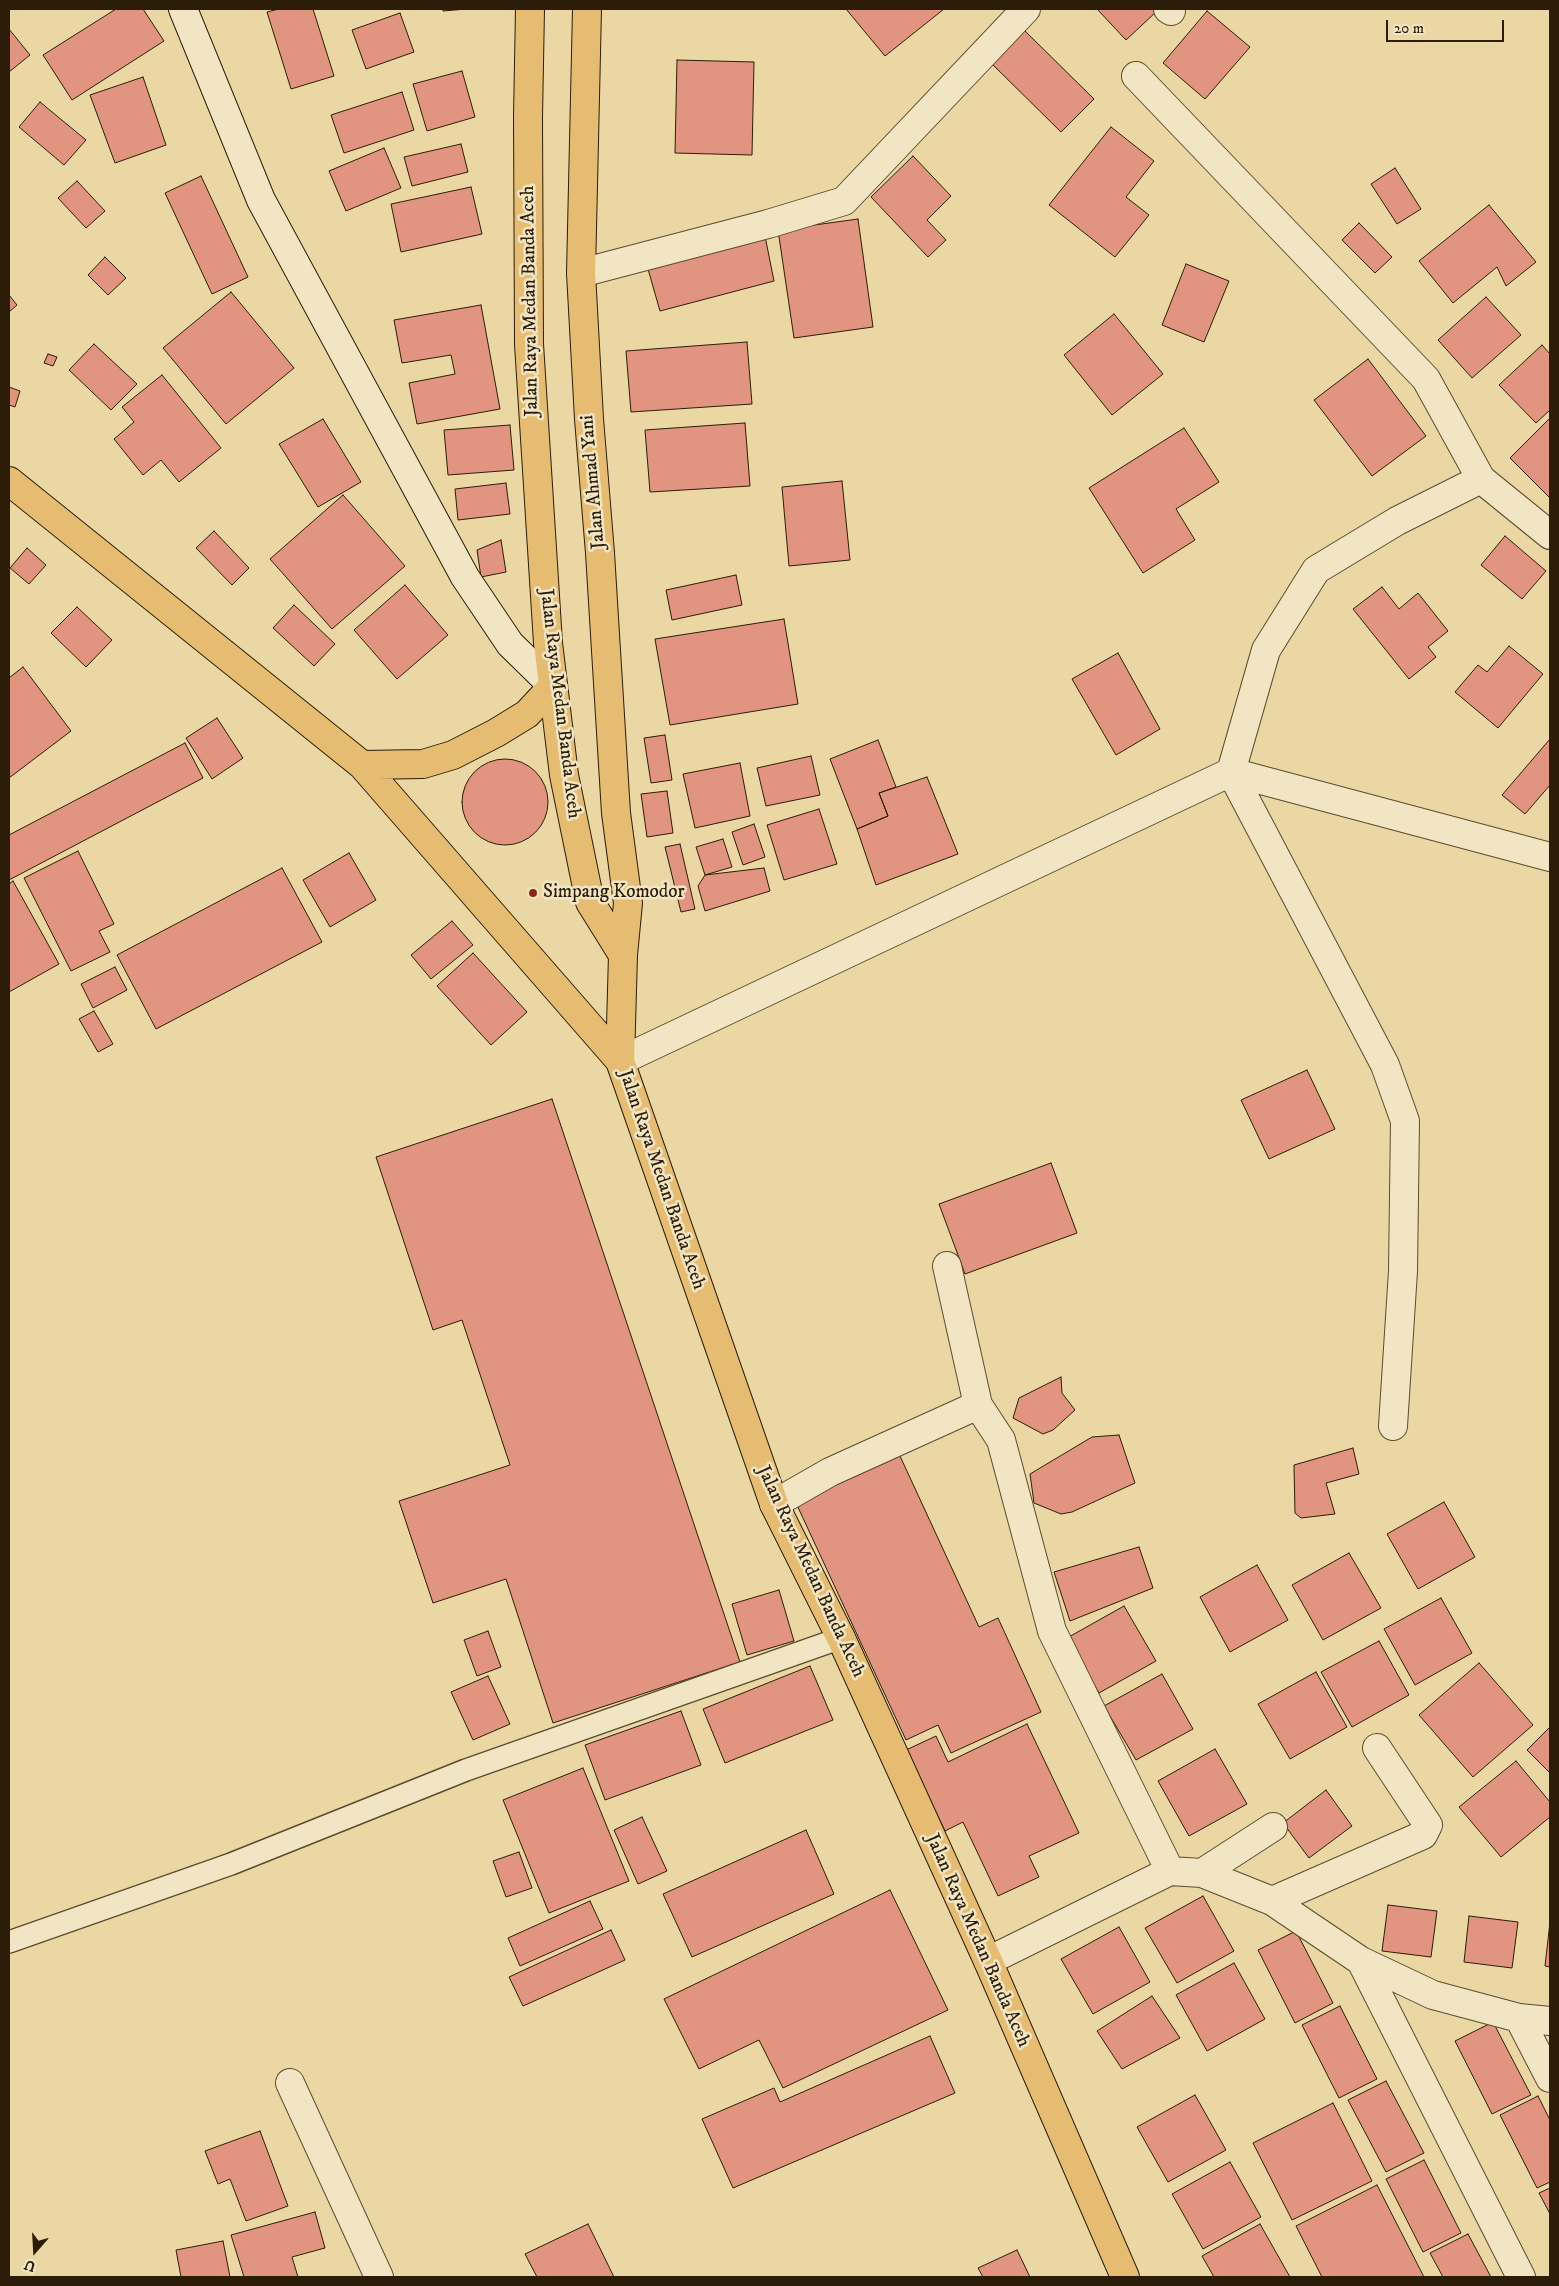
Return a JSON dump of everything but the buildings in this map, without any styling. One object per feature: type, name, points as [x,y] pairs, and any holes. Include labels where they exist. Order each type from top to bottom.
[{"type":"main road","name":"Jalan Raya Medan Banda Aceh","points":[[530,9],[528,117],[529,344],[547,633],[564,775],[590,902],[623,955],[620,1061],[774,1504],[841,1638],[988,1961],[1125,2277]]},
{"type":"main road","name":"Jalan Ahmad Yani","points":[[587,9],[581,273],[588,419],[600,553],[616,813],[628,902],[623,955]]},
{"type":"main road","points":[[9,481],[362,765],[620,1061]]},
{"type":"main road","points":[[362,765],[423,764],[453,755],[496,733],[527,714],[553,686]]},
{"type":"street","points":[[183,9],[261,200],[465,577],[510,644],[553,686]]},
{"type":"street","points":[[581,273],[768,224],[844,201],[1026,9]]},
{"type":"street","points":[[1136,76],[1426,379],[1481,479],[1550,535]]},
{"type":"street","points":[[1393,1426],[1403,1271],[1405,1121],[1385,1065],[1231,772],[1266,650],[1316,570],[1397,521],[1481,479]]},
{"type":"street","points":[[620,1061],[1231,772],[1550,857]]},
{"type":"street","points":[[947,1266],[978,1406],[1001,1440],[1052,1631],[1170,1871]]},
{"type":"street","points":[[774,1504],[830,1472],[978,1406]]},
{"type":"street","points":[[1272,1901],[1423,1835],[1428,1825],[1377,1748]]},
{"type":"street","points":[[1202,1873],[1273,1828]]},
{"type":"street","points":[[988,1961],[1170,1871],[1202,1873],[1272,1901],[1361,1961],[1432,1995],[1519,2018],[1550,2021]]},
{"type":"street","points":[[1361,1961],[1521,2277]]},
{"type":"street","points":[[1519,2018],[1550,2078]]},
{"type":"street","points":[[290,2084],[379,2277]]},
{"type":"lane","points":[[9,1942],[231,1864],[466,1770],[841,1638]]},
{"type":"place","name":"Simpang Komodor","points":[[533,893]]}]
